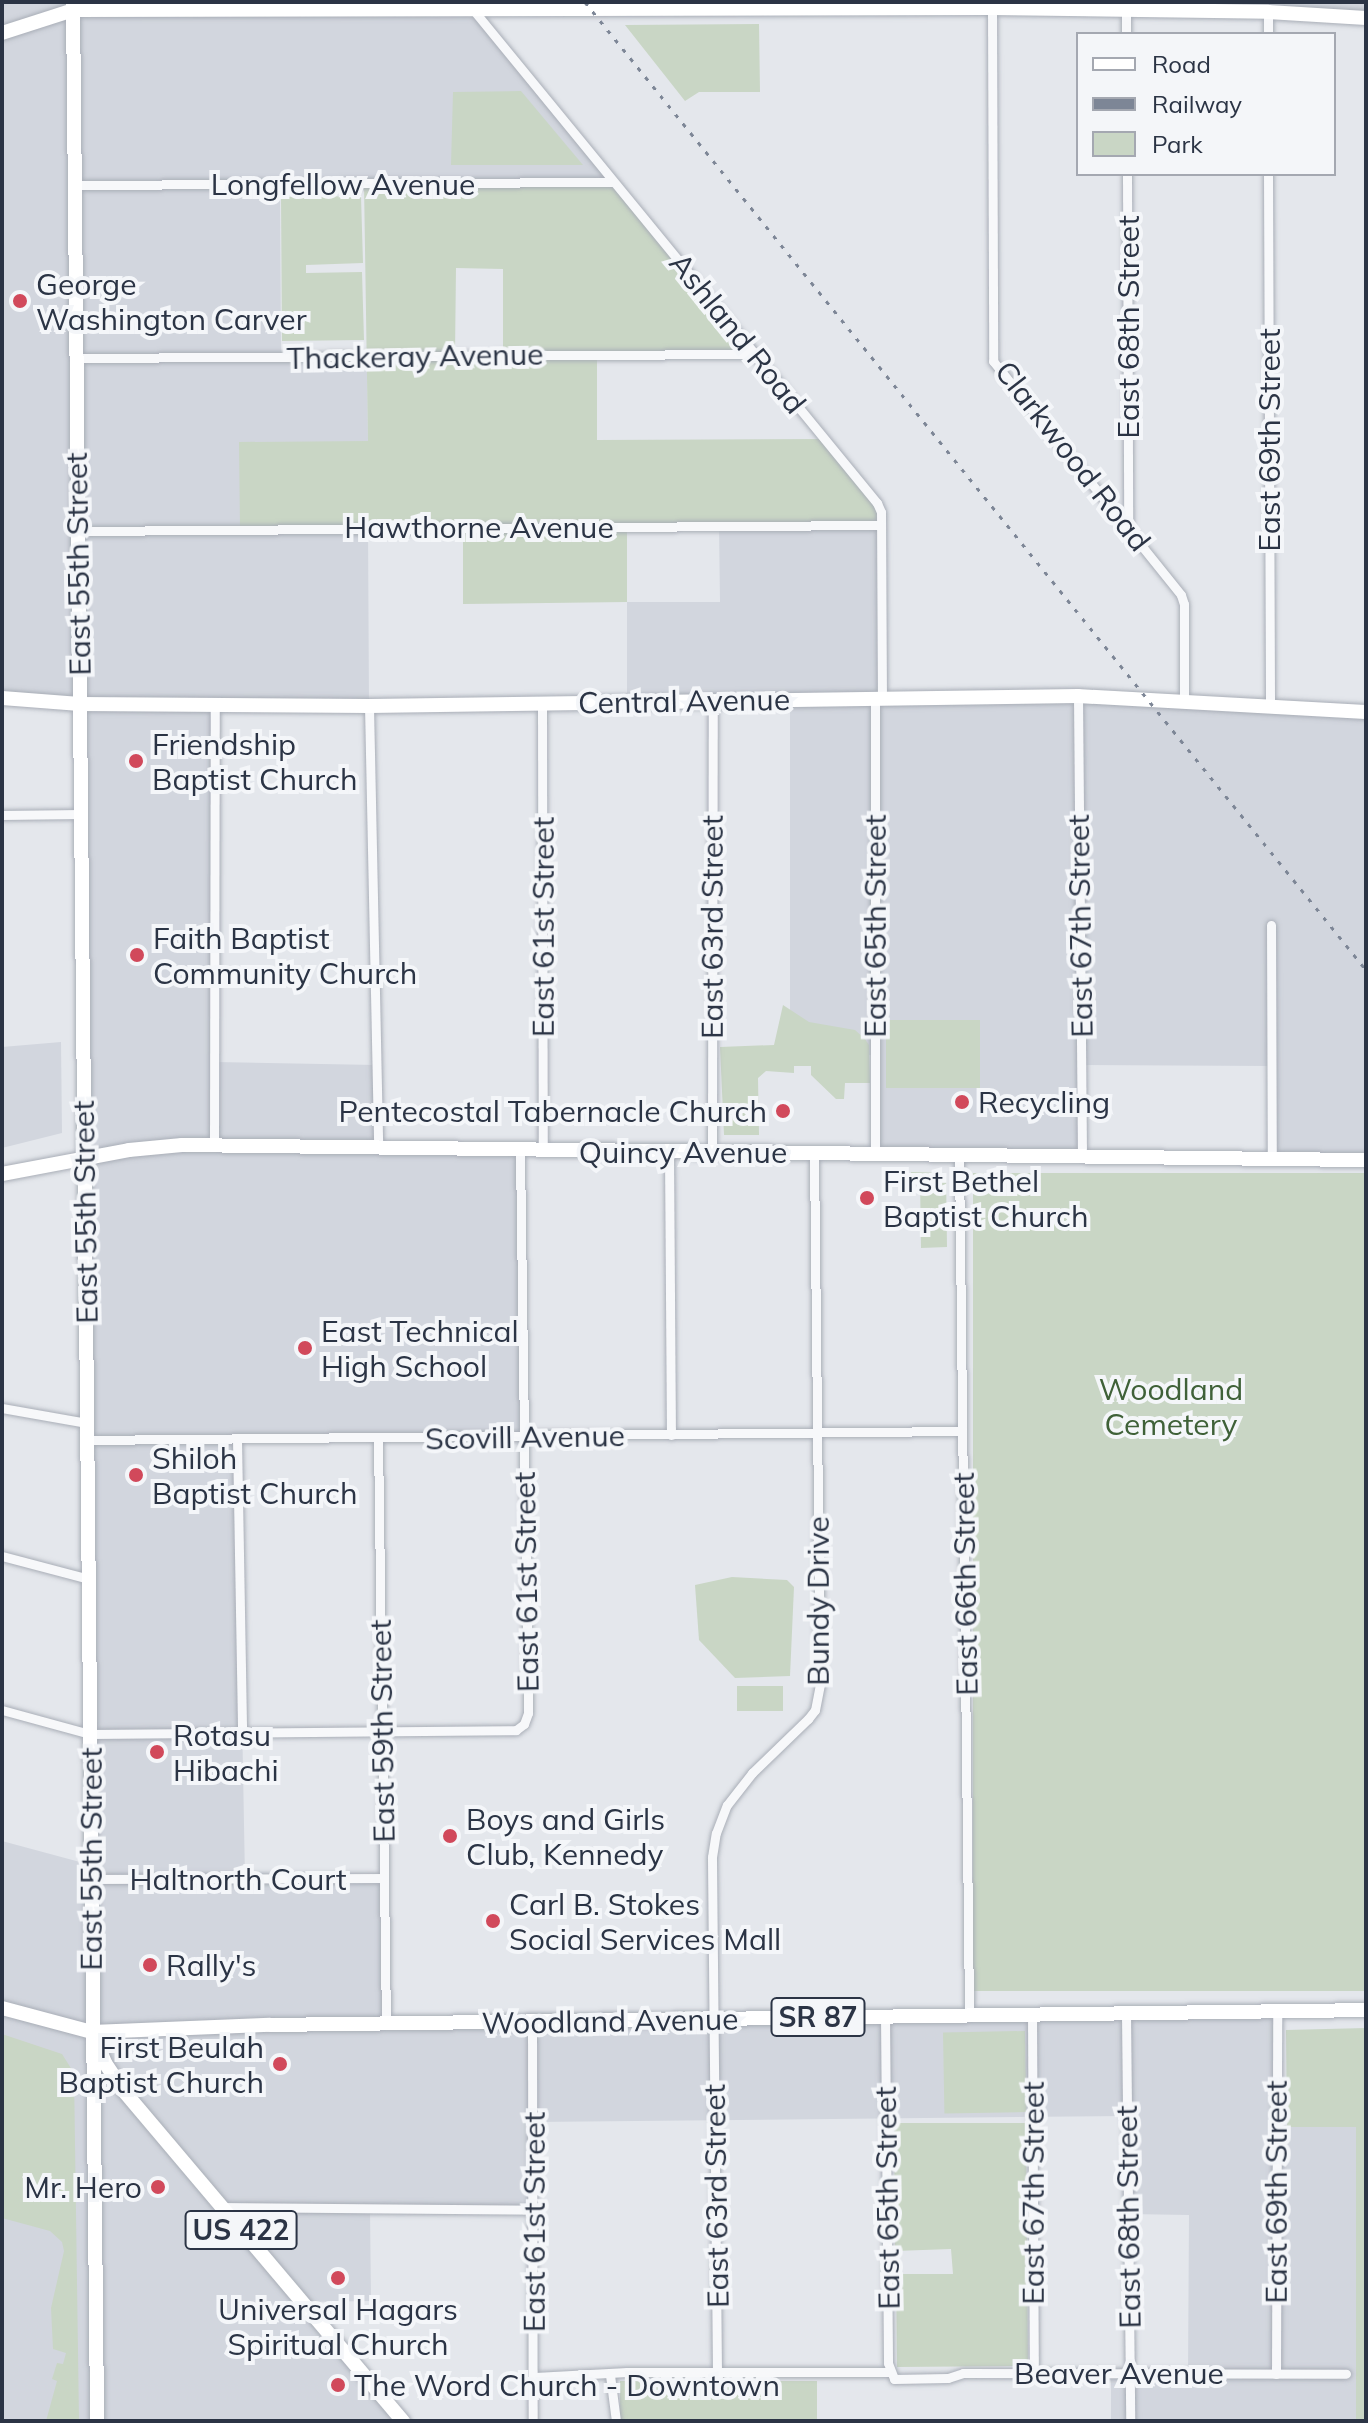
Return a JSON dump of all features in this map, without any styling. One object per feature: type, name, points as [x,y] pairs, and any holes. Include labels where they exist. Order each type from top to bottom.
[{"type":"main road","points":[[2,33],[73,6],[475,12],[768,6],[992,8],[1268,12],[1366,18]]},
{"type":"main road","name":"East 55th Street","points":[[73,6],[97,2421]]},
{"type":"main road","name":"Central Avenue","points":[[2,698],[80,704],[369,706],[1078,696],[1366,712]]},
{"type":"main road","name":"Quincy Avenue","points":[[2,1174],[156,1146],[1366,1160]]},
{"type":"main road","name":"Woodland Avenue","points":[[2,2008],[92,2032],[885,2015],[1366,2010]]},
{"type":"main road","name":"US 422","points":[[92,2032],[105,2063],[123,2090],[403,2421]]},
{"type":"street","name":"Clarkwood Road","points":[[992,8],[993,361],[1181,595],[1184,604],[1184,701]]},
{"type":"street","points":[[1126,10],[1126,32]]},
{"type":"street","name":"Ashland Road","points":[[475,12],[543,91],[612,182],[877,503],[881,525],[879,697]]},
{"type":"street","points":[[1268,12],[1268,32]]},
{"type":"street","name":"East 68th Street","points":[[1127,176],[1128,528]]},
{"type":"street","name":"East 69th Street","points":[[1268,176],[1270,706]]},
{"type":"street","name":"Longfellow Avenue","points":[[74,185],[612,182]]},
{"type":"street","name":"Thackeray Avenue","points":[[76,358],[753,354]]},
{"type":"street","name":"Hawthorne Avenue","points":[[78,531],[881,525]]},
{"type":"street","name":"East 67th Street","points":[[1078,696],[1082,1156]]},
{"type":"street","name":"East 65th Street","points":[[875,1155],[879,697]]},
{"type":"street","name":"East 63rd Street","points":[[712,1152],[713,702]]},
{"type":"street","points":[[214,1146],[215,704]]},
{"type":"street","name":"East 61st Street","points":[[542,704],[543,1151]]},
{"type":"street","points":[[369,706],[378,1149]]},
{"type":"street","points":[[2,815],[81,814]]},
{"type":"street","points":[[1271,925],[1272,1159]]},
{"type":"street","name":"East 61st Street","points":[[383,1732],[516,1730],[524,1724],[528,1713],[520,1151]]},
{"type":"street","points":[[669,1152],[671,1435]]},
{"type":"street","name":"Bundy Drive","points":[[713,2019],[712,1895],[716,1833],[738,1789],[815,1710],[820,1684],[814,1154]]},
{"type":"street","name":"East 66th Street","points":[[959,1155],[969,2014]]},
{"type":"street","points":[[2,1408],[87,1423]]},
{"type":"street","name":"Scovill Avenue","points":[[87,1440],[962,1431]]},
{"type":"street","name":"East 59th Street","points":[[378,1438],[386,2024]]},
{"type":"street","points":[[237,1439],[242,1733]]},
{"type":"street","points":[[2,1556],[89,1579]]},
{"type":"street","points":[[2,1710],[90,1734],[383,1732]]},
{"type":"street","name":"Haltnorth Court","points":[[92,1879],[384,1878]]},
{"type":"street","name":"East 69th Street","points":[[1276,2374],[1277,2011]]},
{"type":"street","name":"East 67th Street","points":[[1032,2013],[1034,2373]]},
{"type":"street","name":"East 68th Street","points":[[1126,2013],[1130,2421]]},
{"type":"street","name":"East 65th Street","points":[[885,2015],[891,2376]]},
{"type":"street","name":"East 63rd Street","points":[[713,2019],[717,2372]]},
{"type":"street","name":"East 61st Street","points":[[532,2023],[535,2210],[533,2421]]},
{"type":"street","points":[[222,2207],[535,2210]]},
{"type":"street","name":"Beaver Avenue","points":[[535,2377],[717,2372],[948,2378],[963,2373],[1346,2374]]},
{"type":"street","points":[[610,2375],[616,2421]]},
{"type":"shaded area","points":[[2,2],[1366,2],[1366,18],[1268,12],[476,12],[612,182],[280,184],[281,357],[367,356],[368,442],[239,442],[368,527],[369,706],[215,704],[215,1062],[376,1065],[378,1149],[520,1151],[524,1437],[237,1440],[245,1879],[384,1878],[386,2024],[1277,2011],[1277,2125],[1356,2126],[1356,2421],[1111,2421],[1111,2373],[1188,2373],[1189,2215],[1128,2214],[1127,2116],[534,2122],[535,2210],[370,2209],[371,2301],[303,2302],[403,2421],[2,2421],[2,1841],[91,1865],[80,704],[2,698]]},
{"type":"shaded area","points":[[881,525],[882,697],[1078,696],[1366,712],[1366,1160],[1272,1159],[1271,1066],[1082,1065],[1082,1156],[875,1155],[875,1055],[790,1055],[790,700],[627,703],[627,602],[720,602],[719,526]]},
{"type":"shaded area","points":[[61,1042],[62,1133],[2,1148],[2,1047]]},
{"type":"green space","points":[[759,24],[760,92],[699,92],[685,101],[625,25]]},
{"type":"green space","points":[[521,91],[583,165],[451,165],[453,92]]},
{"type":"green space","points":[[612,182],[753,354],[597,354],[597,440],[825,439],[877,503],[881,525],[627,527],[627,602],[463,604],[463,527],[240,529],[239,442],[368,441],[364,184]],"holes":[[[456,268],[503,269],[503,354],[455,354]]]},
{"type":"green space","points":[[361,196],[363,263],[306,265],[306,273],[362,272],[364,340],[282,341],[281,197]]},
{"type":"green space","points":[[783,1005],[809,1022],[855,1030],[869,1045],[870,1083],[845,1083],[844,1099],[836,1099],[811,1075],[811,1066],[794,1066],[794,1073],[766,1071],[758,1078],[759,1135],[724,1135],[720,1047],[774,1045]]},
{"type":"green space","points":[[886,1020],[980,1020],[980,1088],[886,1088]]},
{"type":"green space","points":[[911,1172],[946,1173],[947,1247],[921,1248],[920,1178],[910,1178]]},
{"type":"green space","name":"Woodland Cemetery","points":[[973,1173],[1366,1173],[1366,1991],[973,1991]]},
{"type":"green space","points":[[732,1577],[787,1580],[794,1587],[790,1676],[735,1678],[699,1640],[695,1585]]},
{"type":"green space","points":[[737,1686],[783,1686],[783,1711],[737,1711]]},
{"type":"green space","points":[[1366,2028],[1366,2421],[1356,2421],[1356,2127],[1287,2127],[1286,2030]]},
{"type":"green space","points":[[1025,2031],[1026,2112],[944,2113],[943,2032]]},
{"type":"green space","points":[[2,2034],[62,2054],[74,2073],[79,2421],[46,2421],[57,2381],[52,2379],[57,2363],[63,2364],[66,2353],[53,2349],[51,2308],[64,2251],[62,2242],[50,2231],[2,2218]]},
{"type":"green space","points":[[894,2123],[1026,2123],[1028,2366],[897,2367],[896,2274],[953,2274],[951,2249],[895,2251]]},
{"type":"green space","points":[[620,2381],[817,2381],[817,2421],[620,2421]]},
{"type":"railway","points":[[585,2],[1366,970]]},
{"type":"place","name":"George Washington Carver","points":[[20,301]]},
{"type":"place","name":"Friendship Baptist Church","points":[[136,761]]},
{"type":"place","name":"Faith Baptist Community Church","points":[[137,955]]},
{"type":"place","name":"Recycling","points":[[962,1102]]},
{"type":"place","name":"Pentecostal Tabernacle Church","points":[[783,1111]]},
{"type":"place","name":"First Bethel Baptist Church","points":[[867,1198]]},
{"type":"place","name":"East Technical High School","points":[[305,1348]]},
{"type":"place","name":"Shiloh Baptist Church","points":[[136,1475]]},
{"type":"place","name":"Rotasu Hibachi","points":[[157,1752]]},
{"type":"place","name":"Boys and Girls Club, Kennedy","points":[[450,1836]]},
{"type":"place","name":"Carl B. Stokes Social Services Mall","points":[[493,1921]]},
{"type":"place","name":"Rally's","points":[[150,1965]]},
{"type":"place","name":"First Beulah Baptist Church","points":[[280,2064]]},
{"type":"place","name":"Mr. Hero","points":[[158,2187]]},
{"type":"place","name":"Universal Hagars Spiritual Church","points":[[338,2278]]},
{"type":"place","name":"The Word Church - Downtown","points":[[338,2385]]}]
